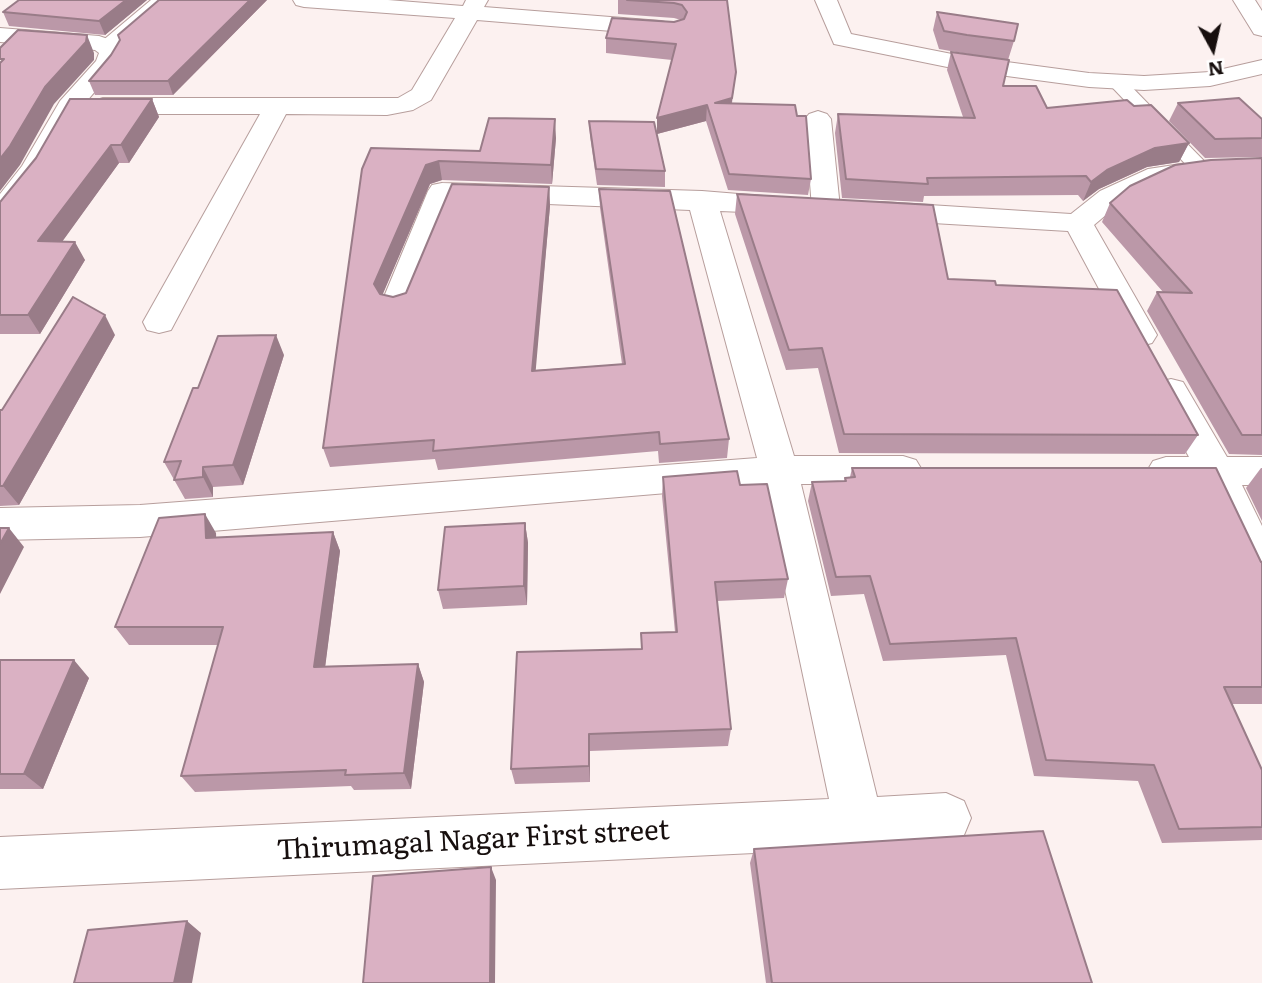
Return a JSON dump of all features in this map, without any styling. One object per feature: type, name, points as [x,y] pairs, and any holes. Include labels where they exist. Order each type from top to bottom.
[{"type":"street","points":[[109,47],[164,0]]},
{"type":"street","points":[[304,0],[473,7],[673,28]]},
{"type":"street","points":[[826,0],[842,38],[962,63],[1116,81],[1210,79],[1262,67]]},
{"type":"street","points":[[1244,0],[1259,20],[1262,29]]},
{"type":"street","points":[[69,106],[387,107],[415,100],[422,95],[473,7]]},
{"type":"street","points":[[2,22],[109,47]]},
{"type":"street","points":[[0,213],[34,169],[69,106],[107,63],[111,53],[109,47]]},
{"type":"street","points":[[159,322],[277,107]]},
{"type":"street","points":[[818,119],[826,208]]},
{"type":"street","points":[[397,304],[442,191],[702,200],[1078,223],[1110,197],[1158,175],[1201,169],[1262,167]]},
{"type":"street","points":[[702,200],[779,470],[859,823]]},
{"type":"street","points":[[1078,223],[1216,471],[1262,567]]},
{"type":"street","points":[[0,524],[140,521],[779,470],[943,471]]},
{"type":"street","points":[[1134,471],[1262,471]]},
{"type":"street","name":"Thirumagal Nagar First street","points":[[0,863],[946,818]]},
{"type":"lane","points":[[1116,81],[1201,169]]},
{"type":"building","points":[[19,0],[126,0],[99,21],[3,12]]},
{"type":"building","points":[[159,0],[250,0],[168,81],[89,81],[111,55],[120,40],[118,35]]},
{"type":"building","points":[[627,0],[727,0],[736,72],[732,98],[715,103],[795,105],[797,116],[806,116],[811,179],[729,174],[707,105],[657,118],[676,44],[606,38],[612,18],[674,22],[684,19],[687,12],[682,5],[674,3]]},
{"type":"building","points":[[937,12],[1018,24],[1014,41],[944,31]]},
{"type":"building","points":[[18,30],[87,35],[86,42],[45,87],[0,159],[0,63],[4,59],[0,59],[0,48]]},
{"type":"building","points":[[951,52],[1009,60],[1003,86],[1036,86],[1047,108],[1127,100],[1134,106],[1151,105],[1189,143],[1155,148],[1107,170],[1091,182],[1086,176],[927,178],[928,184],[846,179],[838,114],[975,118]]},
{"type":"building","points":[[1239,98],[1262,119],[1262,138],[1215,139],[1178,103]]},
{"type":"building","points":[[70,99],[152,99],[121,145],[111,145],[38,241],[75,242],[28,315],[0,315],[0,202],[36,158]]},
{"type":"building","points":[[489,118],[555,119],[551,165],[439,161],[426,165],[374,284],[380,294],[393,297],[406,293],[452,184],[549,187],[532,371],[625,364],[599,189],[670,191],[729,439],[660,444],[659,432],[433,451],[434,440],[323,448],[362,169],[371,148],[480,151]]},
{"type":"building","points":[[589,121],[654,122],[665,171],[596,169]]},
{"type":"building","points":[[1262,158],[1262,435],[1242,435],[1157,292],[1192,293],[1110,203],[1130,186],[1175,165]]},
{"type":"building","points":[[737,194],[933,205],[948,279],[995,281],[996,285],[1117,290],[1198,435],[844,434],[822,348],[789,350]]},
{"type":"building","points":[[73,297],[105,315],[3,486],[0,486],[0,410]]},
{"type":"building","points":[[276,335],[233,465],[203,467],[203,477],[174,480],[181,461],[164,462],[193,388],[198,388],[218,336]]},
{"type":"building","points":[[852,468],[1216,468],[1262,562],[1262,687],[1224,687],[1262,770],[1262,827],[1179,829],[1154,765],[1046,760],[1016,638],[890,644],[870,576],[836,577],[812,482],[846,481],[845,478],[855,477]]},
{"type":"building","points":[[737,471],[740,485],[767,484],[788,579],[715,582],[731,729],[589,734],[589,766],[511,769],[517,652],[642,649],[641,633],[677,632],[663,477]]},
{"type":"building","points":[[205,514],[206,538],[333,532],[314,667],[418,664],[404,773],[345,775],[346,770],[181,776],[223,627],[115,627],[159,518]]},
{"type":"building","points":[[525,523],[524,586],[438,590],[445,527]]},
{"type":"building","points":[[0,528],[9,528],[0,544]]},
{"type":"building","points":[[0,660],[74,660],[24,774],[0,774]]},
{"type":"building","points":[[1043,831],[1092,983],[772,983],[754,849]]},
{"type":"building","points":[[491,867],[490,983],[363,983],[373,876]]},
{"type":"building","points":[[187,921],[174,983],[74,983],[88,930]]}]
